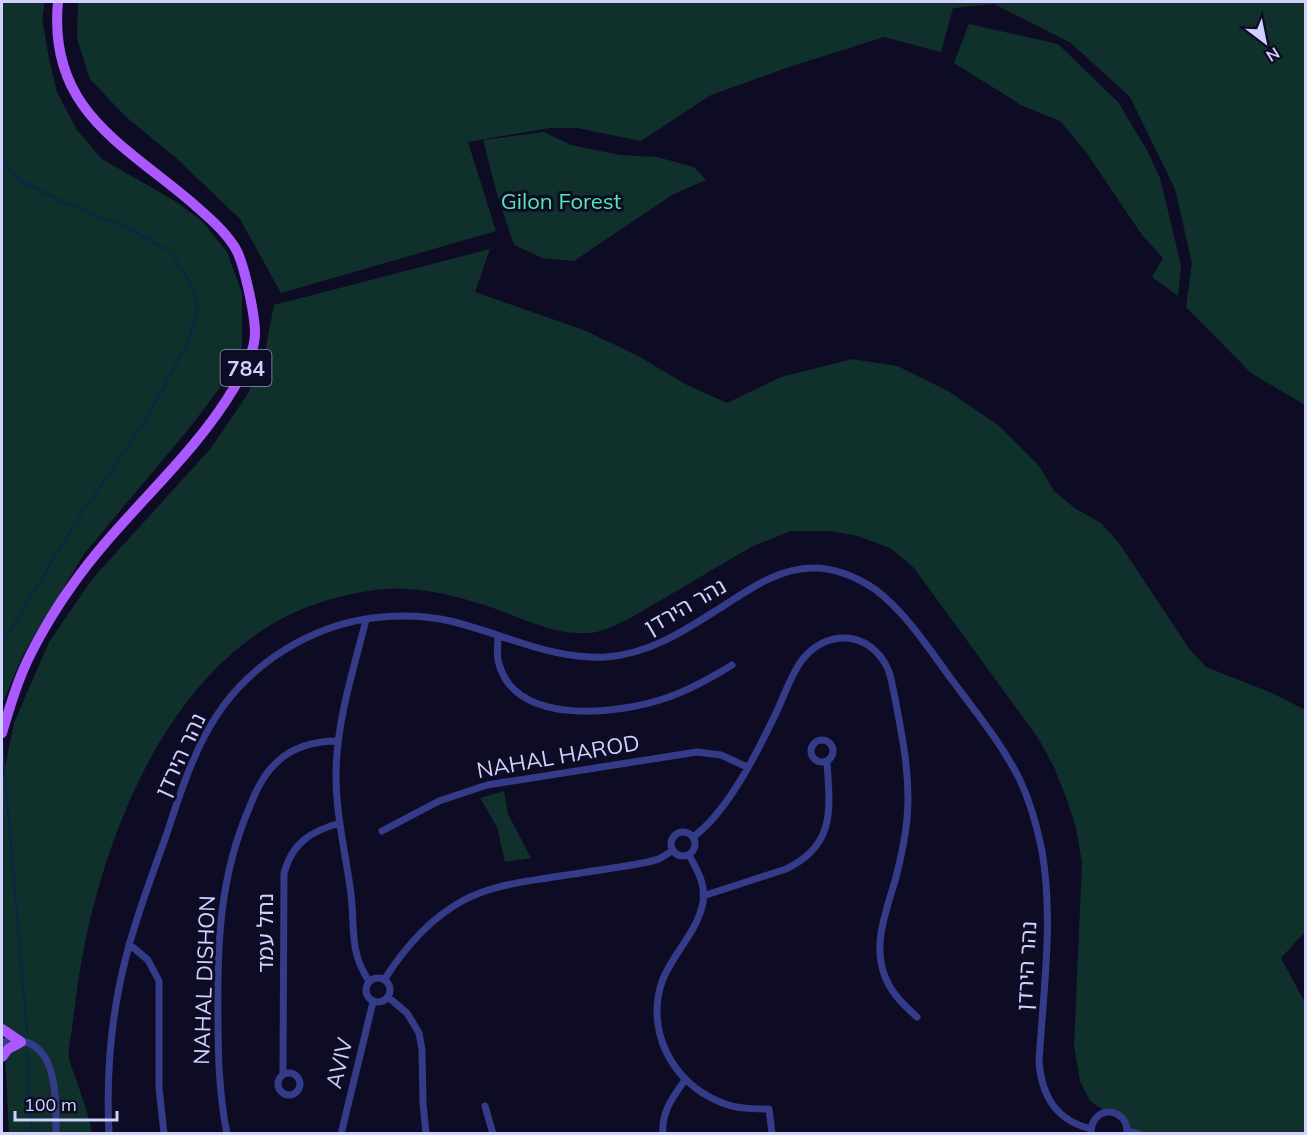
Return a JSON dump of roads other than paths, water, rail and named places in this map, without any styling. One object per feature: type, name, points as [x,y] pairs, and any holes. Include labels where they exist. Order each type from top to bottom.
[{"type":"main road","name":"784","points":[[2,733],[22,672],[70,588],[94,555],[207,430],[246,368],[255,334],[249,289],[235,247],[206,215],[112,139],[76,97],[61,58],[56,23],[58,2]]},
{"type":"main road","points":[[2,1029],[21,1042],[8,1049],[2,1057]]},
{"type":"street","name":"נהר הירדן","points":[[110,1134],[108,1093],[112,1034],[119,989],[129,944],[182,787],[200,743],[223,706],[250,676],[280,652],[312,635],[346,623],[380,617],[414,616],[447,621],[563,654],[604,657],[636,651],[668,640],[761,583],[795,570],[820,568],[845,573],[861,581],[878,592],[912,627],[993,735],[1015,771],[1027,798],[1040,838],[1047,896],[1040,1077],[1044,1090],[1058,1111],[1076,1125],[1091,1131]]},
{"type":"street","points":[[366,620],[338,741],[336,778],[340,824],[351,895],[354,951],[369,981]]},
{"type":"street","points":[[498,636],[499,663],[510,684],[526,698],[550,708],[591,710],[647,703],[690,688],[732,665]]},
{"type":"street","points":[[693,837],[704,830],[718,813],[747,767],[796,670],[812,649],[830,639],[849,638],[861,641],[872,648],[888,668],[892,681],[907,770],[908,803],[903,848],[882,925],[880,956],[886,980],[893,993],[917,1017]]},
{"type":"street","name":"NAHAL DISHON","points":[[227,1134],[220,1084],[218,982],[222,907],[230,861],[253,799],[270,768],[284,756],[302,746],[321,741],[338,741]]},
{"type":"street","name":"NAHAL HAROD","points":[[382,831],[439,801],[468,790],[507,781],[692,752],[721,755],[747,767]]},
{"type":"street","points":[[703,896],[786,869],[797,864],[813,850],[824,834],[828,816],[827,762]]},
{"type":"street","name":"נחל עמד","points":[[283,1074],[284,873],[290,855],[300,842],[313,832],[340,824]]},
{"type":"street","points":[[686,832],[693,837],[695,847],[689,855],[680,856],[672,851],[671,841],[676,833],[686,832]]},
{"type":"street","points":[[384,980],[427,926],[465,900],[487,890],[648,862],[659,859],[672,851]]},
{"type":"street","points":[[689,855],[700,875],[703,896],[697,921],[663,980],[658,1002],[658,1024],[662,1044],[672,1064],[685,1080],[702,1094],[744,1109],[769,1109],[772,1134]]},
{"type":"street","points":[[129,944],[148,960],[159,981],[159,1087],[164,1134]]},
{"type":"street","points":[[375,978],[384,980],[390,987],[388,997],[382,1002],[373,1002],[365,988],[369,981],[375,978]]},
{"type":"street","points":[[388,997],[407,1013],[419,1034],[422,1050],[426,1134]]},
{"type":"street","name":"AVIV","points":[[341,1134],[373,1002]]},
{"type":"street","points":[[2,1042],[21,1042],[37,1048],[49,1062],[55,1086],[56,1134]]},
{"type":"street","points":[[663,1134],[663,1122],[668,1106],[685,1080]]},
{"type":"street","points":[[485,1106],[493,1134]]},
{"type":"street","points":[[1091,1131],[1097,1116],[1110,1112],[1123,1118],[1127,1132],[1139,1134]]},
{"type":"waterway","points":[[2,162],[19,180],[67,204],[127,228],[170,251],[191,284],[198,305],[190,338],[143,425],[79,517],[2,644]]},
{"type":"waterway","points":[[2,740],[27,1032]]},
{"type":"waterway","points":[[27,1051],[29,1107],[33,1134]]},
{"type":"park label","name":"Gilon Forest","points":[[561,201]]}]
